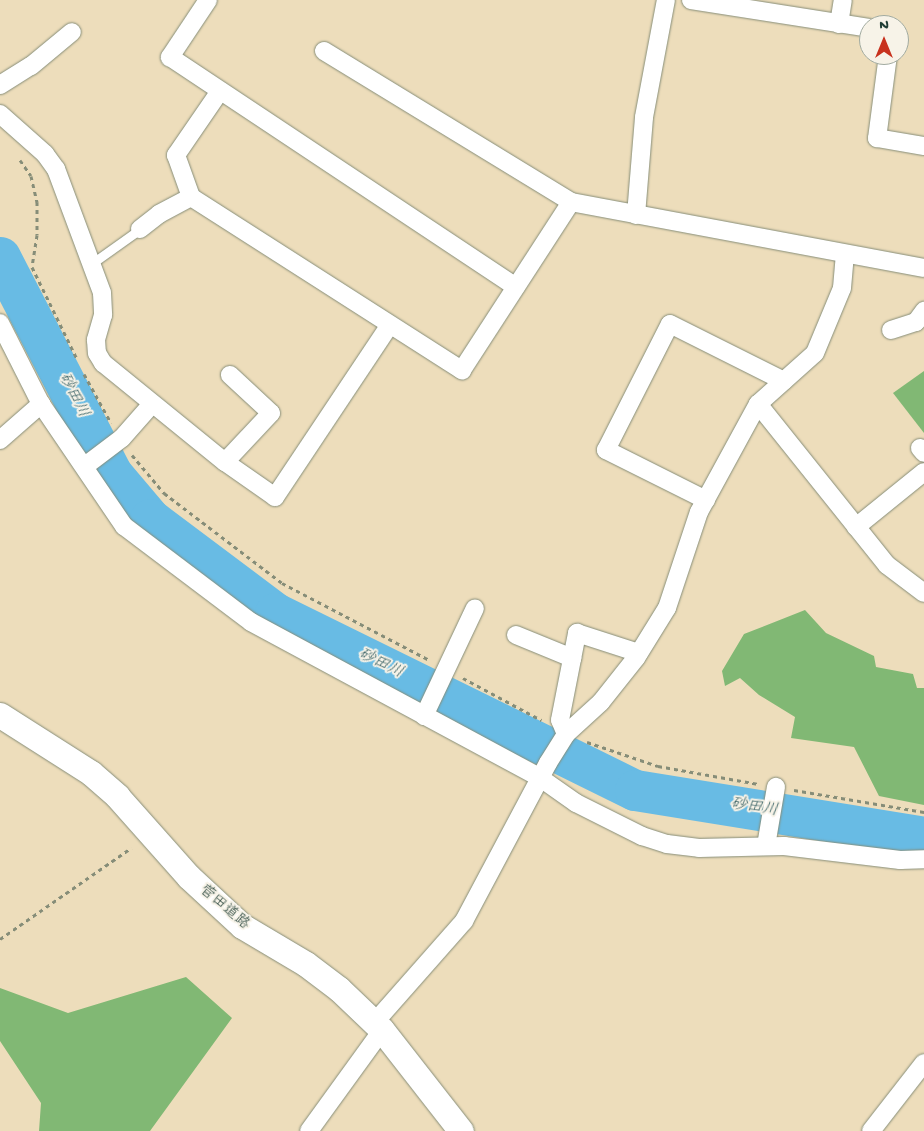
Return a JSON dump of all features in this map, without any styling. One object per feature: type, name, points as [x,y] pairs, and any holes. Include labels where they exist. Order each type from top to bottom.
[{"type":"street","points":[[208,0],[170,57],[516,287]]},
{"type":"street","points":[[636,214],[644,117],[666,0]]},
{"type":"street","points":[[692,0],[859,27]]},
{"type":"street","points":[[839,24],[843,0]]},
{"type":"street","points":[[0,85],[31,66],[72,32]]},
{"type":"street","points":[[324,51],[571,202],[924,268]]},
{"type":"street","points":[[887,65],[876,138],[924,146]]},
{"type":"street","points":[[220,92],[176,156],[191,197],[389,326],[462,370],[571,202]]},
{"type":"street","points":[[0,114],[45,154],[56,170],[102,293],[103,314],[96,340],[97,353],[104,363],[225,462],[275,497],[389,326]]},
{"type":"street","points":[[140,229],[159,214],[191,197]]},
{"type":"street","points":[[309,1131],[378,1026],[464,921],[543,770],[566,734],[601,702],[639,653],[666,608],[706,500],[758,404],[815,353],[842,288],[845,254]]},
{"type":"street","points":[[891,330],[916,322],[924,312]]},
{"type":"street","points":[[0,323],[41,404],[88,462],[124,526],[251,622],[424,716],[543,770],[610,820],[668,844],[699,848],[767,838],[900,860],[924,859]]},
{"type":"street","points":[[706,500],[606,450],[670,324],[784,381]]},
{"type":"street","points":[[225,462],[271,413],[230,375]]},
{"type":"street","points":[[0,440],[41,404]]},
{"type":"street","points":[[88,462],[120,440],[152,404]]},
{"type":"street","points":[[758,404],[887,565],[924,593]]},
{"type":"street","points":[[856,527],[924,472]]},
{"type":"street","points":[[424,716],[475,608]]},
{"type":"street","points":[[566,734],[560,720],[577,633],[639,653]]},
{"type":"street","points":[[516,635],[572,658]]},
{"type":"street","name":"菅田道路","points":[[0,715],[91,773],[117,796],[189,877],[242,926],[306,964],[340,989],[378,1026],[458,1130]]},
{"type":"street","points":[[767,838],[776,787]]},
{"type":"street","points":[[871,1131],[924,1063]]},
{"type":"lane","points":[[91,264],[140,229]]},
{"type":"path","points":[[15,152],[31,176],[37,202],[37,235],[32,257],[34,274],[79,364]]},
{"type":"path","points":[[83,371],[120,440],[164,492],[282,583],[566,734],[658,766],[924,812]]},
{"type":"path","points":[[0,938],[120,858],[149,831]]},
{"type":"green space","points":[[924,371],[924,433],[893,393]]},
{"type":"green space","points":[[805,610],[826,633],[874,656],[876,667],[913,674],[917,688],[924,688],[924,805],[879,796],[854,747],[791,738],[795,717],[759,695],[740,678],[725,686],[722,671],[744,634]]},
{"type":"green space","points":[[186,977],[232,1018],[150,1131],[39,1131],[41,1103],[0,1041],[0,988],[68,1013]]},
{"type":"waterway","name":"砂田川","points":[[0,257],[112,474],[150,519],[275,613],[635,790],[924,837]]}]
